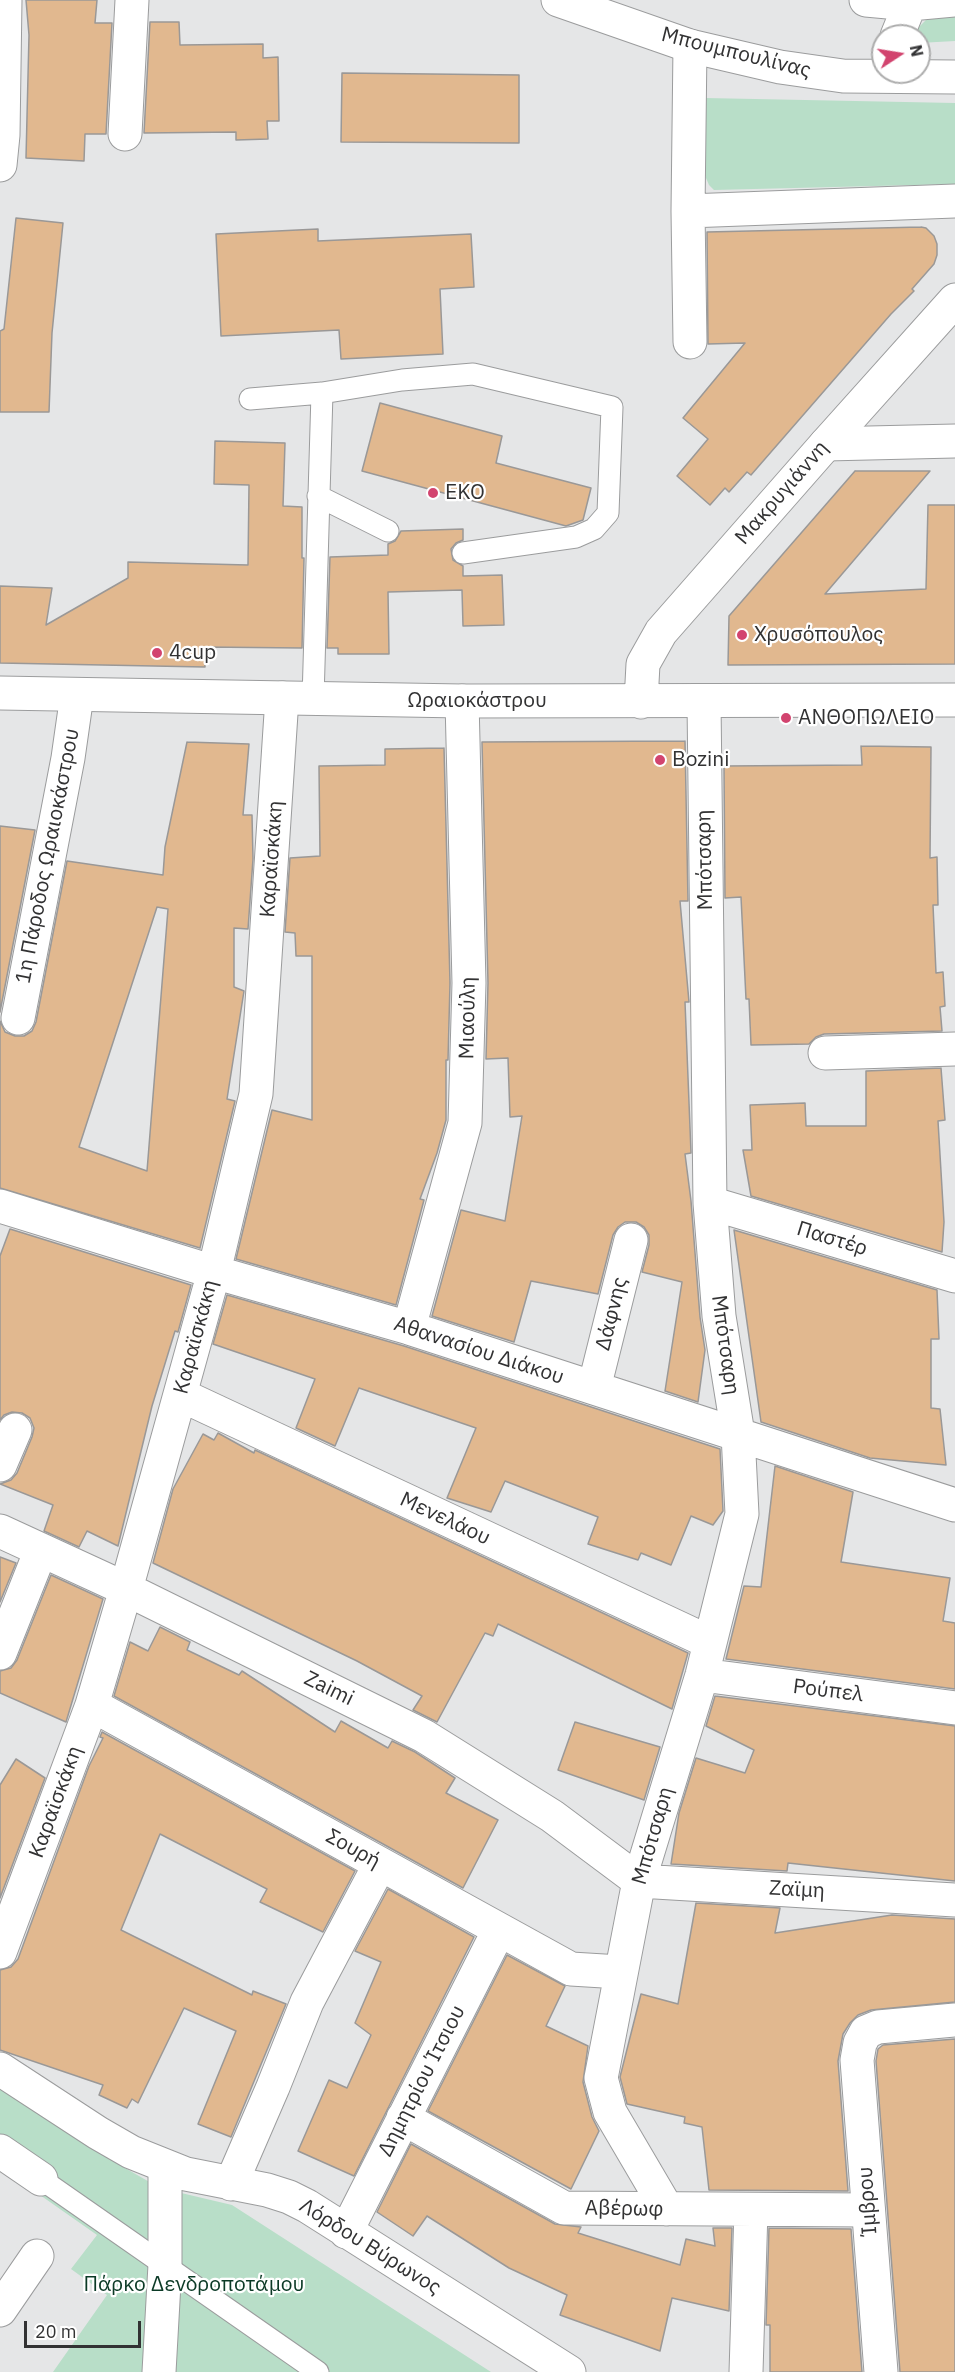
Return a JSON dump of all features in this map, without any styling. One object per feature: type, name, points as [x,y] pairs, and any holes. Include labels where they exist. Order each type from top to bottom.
[{"type":"street","points":[[0,165],[3,135],[5,0]]},
{"type":"street","points":[[125,134],[132,0]]},
{"type":"street","name":"Μπουμπουλίνας","points":[[558,0],[690,46],[751,62],[810,73],[871,73]]},
{"type":"street","points":[[866,0],[910,4],[955,0]]},
{"type":"street","points":[[902,24],[910,4]]},
{"type":"street","points":[[690,46],[688,211],[690,342]]},
{"type":"street","name":"Μπουμπουλίνας","points":[[931,76],[955,77]]},
{"type":"street","points":[[688,211],[955,201]]},
{"type":"street","name":"Μακρυγιάννη","points":[[641,702],[643,664],[661,632],[955,300]]},
{"type":"street","points":[[826,444],[955,441]]},
{"type":"street","name":"Ωραιοκάστρου","points":[[0,693],[462,701],[955,700]]},
{"type":"street","name":"1η Πάροδος Ωραιοκάστρου","points":[[18,1017],[68,758],[77,695]]},
{"type":"street","name":"Καραϊσκάκη","points":[[0,1952],[92,1705],[214,1272],[256,1094],[297,699]]},
{"type":"street","name":"Μιαούλη","points":[[409,1328],[465,1123],[469,983],[462,701]]},
{"type":"street","name":"Μπότσαρη","points":[[667,2209],[610,2112],[601,2078],[639,1881],[702,1675],[742,1514],[738,1434],[719,1316],[710,1203],[704,702]]},
{"type":"street","points":[[825,1053],[955,1049]]},
{"type":"street","name":"Παστέρ","points":[[710,1203],[955,1276]]},
{"type":"street","name":"Αθανασίου Διάκου","points":[[0,1206],[214,1272],[409,1328],[955,1505]]},
{"type":"street","name":"Δάφνης","points":[[594,1388],[631,1240]]},
{"type":"street","name":"Μενελάου","points":[[181,1395],[709,1642]]},
{"type":"street","points":[[0,1465],[15,1430]]},
{"type":"street","name":"Zaimi","points":[[0,1531],[126,1588],[424,1736],[552,1816],[639,1881]]},
{"type":"street","points":[[0,1653],[41,1550]]},
{"type":"street","name":"Ρούπελ","points":[[702,1675],[955,1708]]},
{"type":"street","name":"Σουρή","points":[[92,1705],[571,1969],[620,1972]]},
{"type":"street","points":[[231,2184],[307,2002],[381,1864]]},
{"type":"street","name":"Ζαϊμη","points":[[639,1881],[955,1900]]},
{"type":"street","name":"Δημητρίου Ίτσιου","points":[[346,2232],[499,1930]]},
{"type":"street","name":"Ίμβρου","points":[[881,2372],[857,2060],[860,2043],[866,2032],[878,2027],[955,2020]]},
{"type":"street","name":"Λόρδου Βύρωνος","points":[[0,2069],[131,2152],[186,2174],[267,2190],[307,2205],[553,2367]]},
{"type":"street","name":"Αβέρωφ","points":[[404,2118],[564,2208],[868,2210]]},
{"type":"street","points":[[0,2151],[41,2179]]},
{"type":"street","points":[[159,2372],[165,2265],[165,2167]]},
{"type":"street","points":[[746,2372],[751,2210]]},
{"type":"street","points":[[0,2310],[37,2256]]},
{"type":"lane","points":[[250,399],[321,393],[402,380],[473,374],[612,407],[608,513],[594,529],[576,537],[463,553]]},
{"type":"lane","points":[[297,699],[318,496],[321,393]]},
{"type":"lane","points":[[318,496],[388,531]]},
{"type":"lane","points":[[41,2179],[318,2372]]},
{"type":"green space","points":[[955,8],[955,41],[931,42],[931,24],[922,24],[935,11]]},
{"type":"green space","points":[[705,98],[955,103],[955,184],[714,190],[709,185],[703,171]]},
{"type":"green space","name":"Πάρκο Δενδροποτάμου","points":[[0,2087],[160,2188],[232,2205],[491,2372],[53,2372],[107,2295],[71,2269],[97,2235],[0,2167]]},
{"type":"building","points":[[26,0],[97,0],[95,23],[112,23],[106,134],[85,134],[84,161],[26,158],[29,35]]},
{"type":"building","points":[[150,22],[179,22],[180,45],[263,44],[263,58],[278,57],[279,121],[267,121],[268,139],[236,140],[236,132],[144,133]]},
{"type":"building","points":[[342,73],[519,75],[519,143],[341,142]]},
{"type":"building","points":[[16,218],[63,223],[52,333],[49,412],[0,412],[0,331],[4,329]]},
{"type":"building","points":[[926,228],[934,236],[937,255],[934,264],[912,289],[914,291],[891,314],[751,475],[747,472],[729,492],[725,488],[710,505],[677,476],[708,439],[683,418],[745,343],[708,344],[707,232]]},
{"type":"building","points":[[318,229],[318,241],[471,234],[474,287],[440,289],[443,354],[341,359],[339,330],[221,336],[216,234]]},
{"type":"building","points":[[380,403],[502,436],[496,463],[591,488],[583,520],[566,526],[362,471]]},
{"type":"building","points":[[215,441],[285,443],[283,506],[302,507],[302,558],[304,558],[302,648],[205,647],[205,667],[0,663],[0,586],[52,588],[46,625],[128,578],[128,562],[248,565],[249,485],[214,484]]},
{"type":"building","points":[[855,471],[930,471],[825,594],[926,589],[928,505],[955,505],[955,664],[728,665],[729,616]]},
{"type":"building","points":[[463,529],[463,540],[451,549],[453,560],[463,566],[463,576],[502,575],[504,625],[463,626],[462,590],[388,592],[389,654],[338,654],[338,648],[327,648],[330,557],[388,555],[388,544],[395,541],[401,531]]},
{"type":"building","points":[[685,741],[688,901],[680,901],[689,1002],[685,1002],[691,1153],[685,1154],[705,1350],[698,1402],[665,1391],[682,1282],[642,1272],[649,1245],[649,1235],[644,1227],[636,1222],[625,1222],[613,1235],[598,1294],[531,1281],[514,1342],[432,1316],[461,1210],[505,1221],[522,1116],[510,1117],[508,1058],[486,1059],[488,983],[482,742]]},
{"type":"building","points":[[187,742],[249,744],[243,815],[252,815],[253,859],[248,929],[234,928],[234,987],[244,991],[227,1099],[235,1101],[200,1248],[0,1188],[0,1021],[5,1032],[15,1036],[24,1036],[32,1031],[36,1022],[67,861],[163,875],[165,847]],"holes":[[[157,907],[168,909],[147,1171],[79,1147]]]},
{"type":"building","points":[[861,746],[931,747],[930,858],[937,857],[938,905],[933,905],[936,973],[943,972],[945,1006],[940,1007],[942,1031],[824,1034],[816,1037],[809,1044],[751,1045],[749,999],[746,999],[741,897],[725,898],[724,766],[862,765]]},
{"type":"building","points":[[444,748],[450,983],[446,1120],[420,1199],[424,1200],[396,1305],[236,1259],[272,1110],[312,1120],[312,956],[296,956],[295,933],[285,932],[290,858],[320,856],[319,766],[385,765],[385,749]]},
{"type":"building","points":[[0,826],[35,830],[0,1012]]},
{"type":"building","points":[[941,1068],[945,1120],[938,1121],[944,1222],[942,1252],[751,1196],[743,1150],[752,1150],[750,1105],[805,1103],[806,1126],[866,1126],[866,1071]]},
{"type":"building","points":[[10,1229],[191,1285],[178,1332],[175,1331],[152,1406],[118,1546],[87,1531],[79,1547],[44,1531],[53,1505],[0,1484],[11,1480],[17,1473],[34,1428],[30,1418],[22,1413],[12,1412],[4,1415],[0,1420],[0,1256]]},
{"type":"building","points":[[734,1230],[937,1290],[939,1339],[931,1339],[931,1408],[940,1409],[946,1465],[870,1458],[761,1422]]},
{"type":"building","points":[[227,1295],[404,1346],[720,1449],[723,1511],[713,1525],[691,1516],[671,1565],[641,1553],[638,1560],[588,1544],[598,1517],[505,1481],[491,1512],[447,1498],[476,1428],[359,1388],[335,1446],[296,1428],[315,1379],[213,1344]]},
{"type":"building","points":[[218,1433],[254,1453],[255,1450],[688,1653],[672,1709],[498,1624],[493,1636],[485,1633],[437,1722],[413,1710],[422,1696],[357,1661],[153,1563],[173,1489],[203,1434],[214,1440]]},
{"type":"building","points":[[775,1466],[853,1492],[841,1562],[950,1578],[943,1621],[955,1623],[955,1689],[726,1659],[744,1586],[761,1587]]},
{"type":"building","points":[[0,1557],[16,1563],[0,1602]]},
{"type":"building","points":[[51,1575],[103,1599],[66,1722],[0,1693],[0,1671],[11,1668],[17,1660]]},
{"type":"building","points":[[160,1627],[190,1642],[187,1650],[239,1675],[242,1671],[335,1732],[341,1721],[388,1748],[392,1741],[415,1752],[455,1778],[446,1793],[498,1820],[463,1888],[114,1696],[130,1642],[148,1651]]},
{"type":"building","points":[[715,1696],[955,1726],[955,1881],[788,1863],[787,1871],[671,1864],[679,1813],[696,1758],[745,1773],[754,1750],[706,1726]]},
{"type":"building","points":[[575,1722],[660,1747],[644,1800],[558,1770]]},
{"type":"building","points":[[102,1732],[355,1871],[323,1932],[260,1902],[267,1889],[160,1834],[121,1930],[252,1995],[253,1991],[286,2004],[231,2137],[198,2124],[236,2031],[184,2008],[138,2103],[132,2099],[127,2108],[99,2095],[103,2085],[0,2050],[0,1970],[11,1967],[18,1959],[89,1766],[103,1738],[100,1737]]},
{"type":"building","points":[[16,1759],[45,1778],[0,1898],[0,1785]]},
{"type":"building","points":[[388,1889],[474,1937],[354,2176],[298,2151],[329,2080],[347,2088],[371,2035],[355,2023],[381,1962],[355,1951]]},
{"type":"building","points":[[696,1903],[780,1908],[775,1933],[892,1915],[955,1919],[955,2002],[871,2010],[858,2015],[843,2034],[838,2061],[848,2191],[709,2190],[702,2127],[684,2123],[685,2117],[627,2104],[620,2077],[641,1994],[678,2004]]},
{"type":"building","points":[[507,1955],[565,1986],[546,2026],[588,2046],[583,2082],[592,2117],[599,2131],[571,2189],[428,2111]]},
{"type":"building","points":[[955,2039],[955,2372],[900,2372],[876,2061],[878,2049],[883,2045]]},
{"type":"building","points":[[411,2144],[555,2224],[581,2227],[578,2233],[680,2265],[686,2239],[715,2246],[713,2228],[732,2228],[729,2311],[672,2298],[660,2351],[560,2315],[567,2295],[509,2268],[427,2216],[413,2236],[377,2212]]},
{"type":"building","points":[[769,2228],[851,2229],[862,2372],[770,2372],[770,2325],[766,2325]]},
{"type":"place","name":"EKO","points":[[433,493]]},
{"type":"place","name":"Χρυσόπουλος","points":[[742,635]]},
{"type":"place","name":"4cup","points":[[157,653]]},
{"type":"place","name":"ΑΝΘΟΠΩΛΕΙΟ","points":[[786,718]]},
{"type":"place","name":"Bozini","points":[[660,760]]}]
